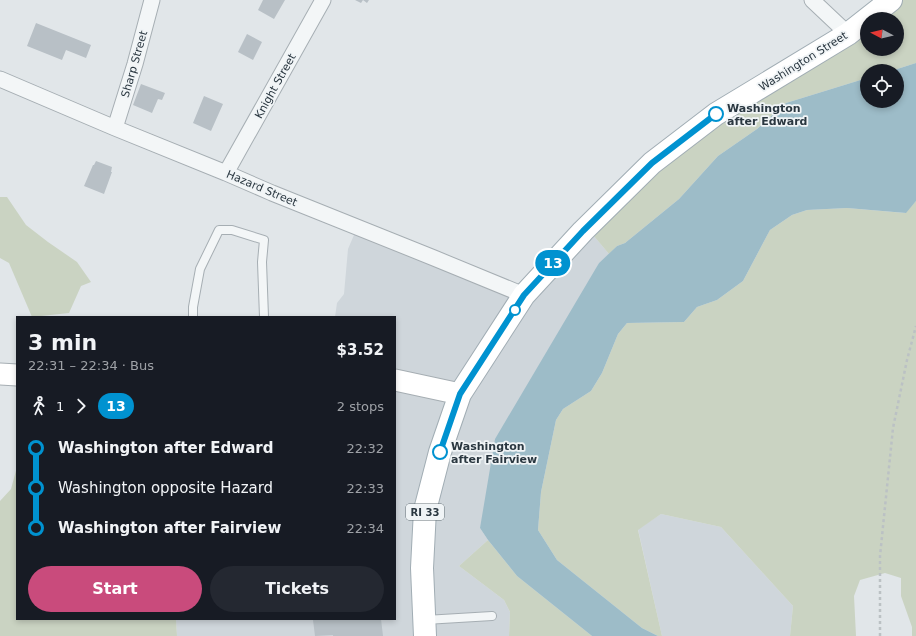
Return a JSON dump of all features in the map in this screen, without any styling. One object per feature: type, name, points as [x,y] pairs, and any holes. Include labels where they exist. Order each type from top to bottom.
[{"type":"main road","name":"Washington Street","points":[[425,628],[422,568],[425,510],[440,452],[460,394],[524,295],[583,231],[652,163],[716,114],[848,34],[891,0]]},
{"type":"main road","points":[[0,374],[16,375]]},
{"type":"main road","points":[[396,380],[460,394]]},
{"type":"street","name":"Sharp Street","points":[[115,128],[135,64],[152,0]]},
{"type":"street","name":"Knight Street","points":[[226,173],[323,0]]},
{"type":"street","points":[[812,0],[848,34]]},
{"type":"street","name":"Hazard Street","points":[[0,79],[272,193],[524,295]]},
{"type":"lane","points":[[193,316],[193,307],[200,270],[219,230],[232,230],[264,240],[262,262],[264,316]]},
{"type":"lane","points":[[425,628],[492,616]]},
{"type":"path","points":[[880,636],[880,556],[893,428],[907,360],[916,326]]},
{"type":"shaded area","points":[[357,228],[520,294],[593,235],[609,254],[599,263],[480,528],[488,540],[459,566],[504,600],[510,612],[509,636],[177,636],[176,620],[396,620],[396,316],[335,316],[337,303],[344,294],[348,249]]},
{"type":"shaded area","points":[[661,514],[721,527],[793,606],[790,636],[662,636],[638,529]]},
{"type":"green space","points":[[890,0],[916,0],[916,63],[904,67],[904,64],[860,64],[860,80],[786,103],[757,129],[718,156],[679,199],[625,243],[617,246],[609,254],[593,235],[638,174],[860,21],[860,56],[904,56],[904,12],[873,12]]},
{"type":"green space","points":[[0,197],[7,197],[26,225],[77,262],[91,282],[81,286],[69,313],[32,316],[9,263],[0,258]]},
{"type":"green space","points":[[916,201],[916,636],[912,636],[912,627],[901,596],[901,578],[885,573],[860,580],[854,596],[856,636],[790,636],[793,606],[721,527],[661,514],[638,530],[662,636],[658,636],[642,628],[557,560],[538,530],[541,492],[556,420],[563,409],[591,391],[602,373],[618,334],[627,323],[684,322],[697,307],[717,300],[743,281],[770,230],[792,215],[807,210],[847,208],[905,213]]},
{"type":"green space","points":[[16,471],[16,620],[176,620],[177,636],[0,636],[0,501],[11,489]]},
{"type":"green space","points":[[488,540],[517,576],[592,636],[509,636],[510,612],[504,600],[459,566]]},
{"type":"water","points":[[916,63],[916,201],[906,213],[847,208],[807,210],[792,215],[770,230],[743,281],[717,300],[697,307],[684,322],[627,323],[618,334],[602,373],[591,391],[563,409],[556,420],[541,492],[538,530],[557,560],[642,628],[658,636],[592,636],[517,576],[480,528],[495,439],[599,263],[617,246],[625,243],[679,199],[718,156],[757,129],[786,103],[860,80],[860,108],[904,108],[904,67]]},
{"type":"building","points":[[263,0],[285,0],[274,19],[258,10]]},
{"type":"building","points":[[355,0],[363,0],[361,3]]},
{"type":"building","points":[[36,23],[91,45],[86,58],[66,50],[62,60],[27,46]]},
{"type":"building","points":[[247,34],[262,42],[253,60],[238,52]]},
{"type":"building","points":[[141,84],[165,93],[162,100],[158,99],[152,113],[133,105]]},
{"type":"building","points":[[204,96],[223,104],[211,131],[193,123]]},
{"type":"building","points":[[96,161],[112,167],[112,172],[104,194],[84,186]]},
{"type":"building","points":[[313,620],[381,620],[383,636],[315,636]]},
{"type":"bus line","name":"13","points":[[440,452],[460,394],[524,295],[583,231],[652,163],[716,114]]},
{"type":"place","name":"Washington after Edward","points":[[716,114]]},
{"type":"place","name":"Washington after Fairview","points":[[440,452]]}]
